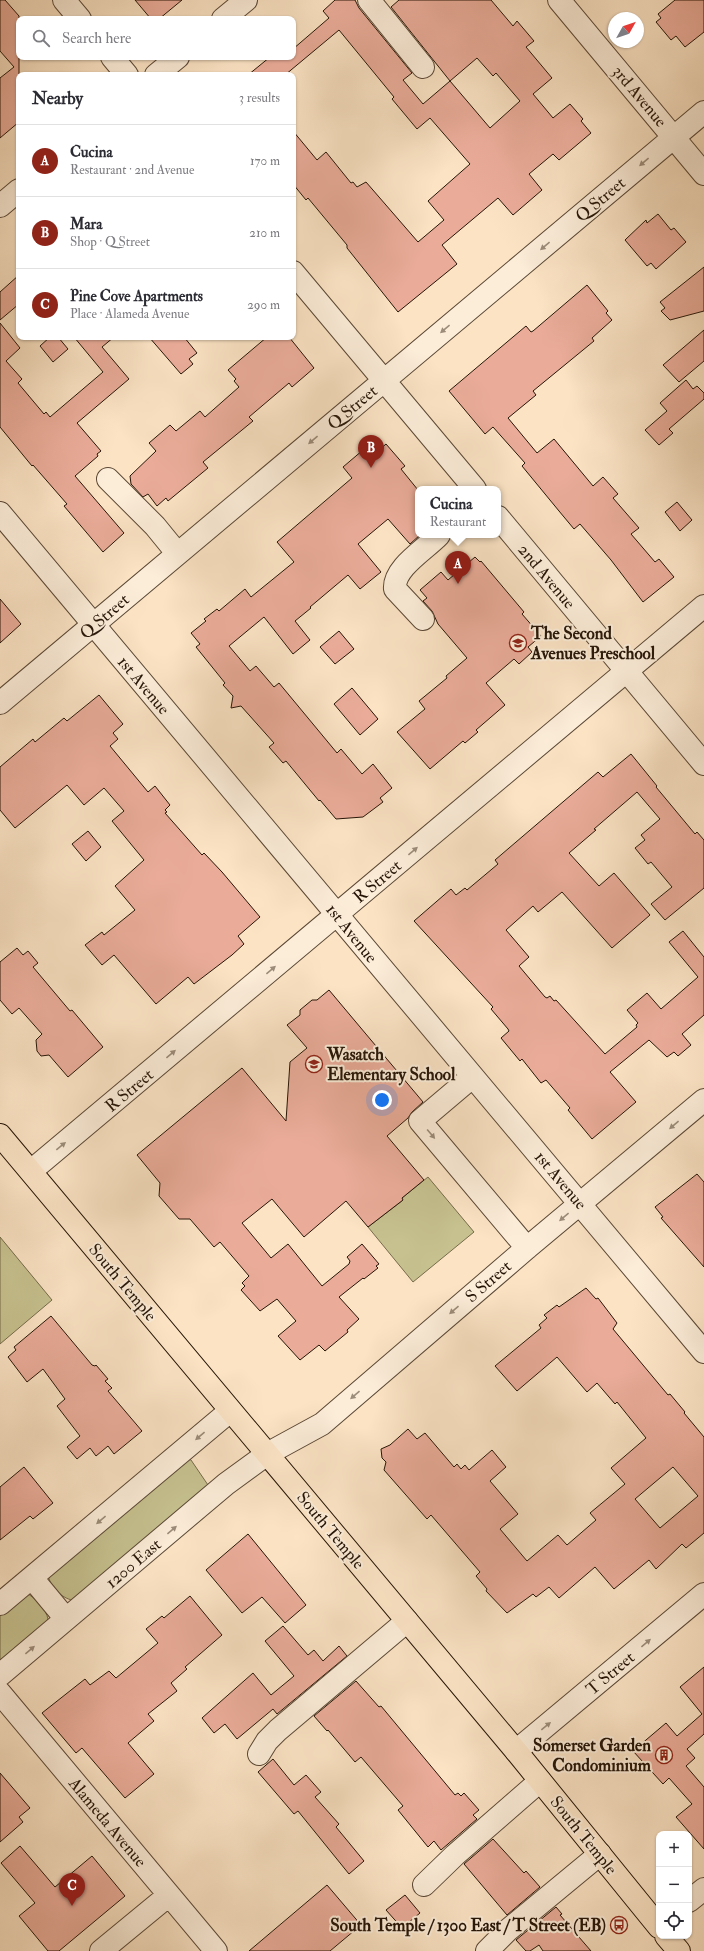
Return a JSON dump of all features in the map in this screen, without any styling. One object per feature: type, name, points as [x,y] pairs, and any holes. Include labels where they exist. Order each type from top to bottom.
[{"type":"main road","name":"South Temple","points":[[0,1135],[516,1751],[656,1923]]},
{"type":"main road","name":"South Temple","points":[[669,1939],[679,1951]]},
{"type":"street","points":[[64,0],[77,16]]},
{"type":"street","points":[[227,16],[246,0]]},
{"type":"street","points":[[369,0],[423,67]]},
{"type":"street","name":"3rd Avenue","points":[[559,0],[704,174]]},
{"type":"street","points":[[114,60],[124,72]]},
{"type":"street","points":[[160,72],[174,60]]},
{"type":"street","name":"Q Street","points":[[0,703],[704,112]]},
{"type":"street","points":[[0,206],[16,193]]},
{"type":"street","points":[[296,276],[472,486]]},
{"type":"street","points":[[108,479],[155,526],[177,554]]},
{"type":"street","name":"1st Avenue","points":[[0,513],[704,1352]]},
{"type":"street","name":"2nd Avenue","points":[[501,521],[704,764]]},
{"type":"street","points":[[423,620],[395,588],[394,583],[400,570],[436,538]]},
{"type":"street","name":"R Street","points":[[31,1171],[704,606]]},
{"type":"street","points":[[472,1077],[420,1120],[527,1248]]},
{"type":"street","name":"S Street","points":[[267,1454],[322,1424],[580,1203],[702,1107]]},
{"type":"street","points":[[0,1604],[230,1411]]},
{"type":"street","name":"1200 East","points":[[0,1675],[226,1484],[267,1454]]},
{"type":"street","points":[[32,1578],[66,1619]]},
{"type":"street","name":"T Street","points":[[516,1751],[704,1594]]},
{"type":"street","points":[[260,1754],[266,1741],[278,1730],[407,1621]]},
{"type":"street","name":"Alameda Avenue","points":[[0,1693],[169,1895],[206,1948]]},
{"type":"street","points":[[424,1885],[455,1855],[540,1781]]},
{"type":"street","points":[[487,1951],[508,1930],[600,1854]]},
{"type":"street","points":[[692,1899],[704,1889]]},
{"type":"street","points":[[101,1951],[169,1895]]},
{"type":"shaded area","points":[[428,1177],[474,1232],[413,1282],[368,1227],[402,1201],[402,1198]]},
{"type":"shaded area","points":[[0,1237],[52,1300],[0,1344]]},
{"type":"shaded area","points":[[187,1458],[191,1460],[208,1485],[75,1600],[66,1598],[58,1592],[51,1583],[48,1574]]},
{"type":"shaded area","points":[[26,1593],[40,1604],[48,1619],[45,1626],[0,1663],[0,1612]]},
{"type":"building","points":[[0,0],[5,0],[19,16],[16,16],[16,60],[19,60],[19,72],[16,72],[16,125],[0,138],[0,78],[14,67],[0,51]]},
{"type":"building","points":[[135,0],[182,0],[163,16],[148,16]]},
{"type":"building","points":[[335,0],[355,0],[359,8],[412,73],[403,80],[423,104],[450,81],[391,7],[399,0],[491,0],[513,26],[517,21],[534,41],[526,47],[552,78],[533,94],[553,118],[570,104],[583,119],[581,121],[591,133],[559,160],[553,154],[529,174],[542,190],[513,215],[498,198],[442,245],[457,264],[398,312],[347,248],[347,245],[308,198],[306,200],[296,188],[296,135],[317,160],[326,152],[351,183],[353,182],[357,187],[366,182],[418,242],[444,220],[428,201],[470,164],[430,118],[417,129],[392,99],[394,97],[339,30],[289,72],[252,72],[266,60],[296,60],[296,46],[329,18],[323,11]],"holes":[[[477,58],[493,76],[496,73],[520,101],[490,128],[450,81]]]},
{"type":"building","points":[[675,0],[704,0],[704,32],[685,47],[676,36],[671,40],[656,22],[661,18],[658,14]]},
{"type":"building","points":[[658,214],[671,230],[674,228],[686,242],[656,269],[651,263],[647,266],[625,240],[646,220],[647,223]]},
{"type":"building","points":[[704,267],[704,311],[670,320],[661,311],[665,308],[660,302]]},
{"type":"building","points":[[16,278],[16,307],[0,320],[0,292]]},
{"type":"building","points":[[587,285],[608,311],[606,313],[612,320],[592,338],[594,341],[533,391],[536,395],[508,418],[537,453],[554,439],[593,486],[603,477],[618,494],[613,498],[639,528],[631,534],[655,562],[659,559],[674,577],[643,602],[611,560],[580,524],[574,529],[522,466],[525,463],[493,427],[485,434],[449,391],[526,326],[531,332],[533,331]]},
{"type":"building","points":[[0,323],[20,348],[6,361],[22,379],[18,383],[44,414],[46,412],[50,417],[103,372],[76,340],[110,340],[102,347],[129,379],[77,423],[101,451],[97,454],[98,456],[75,476],[124,533],[103,552],[64,506],[67,504],[33,465],[32,466],[0,427]]},
{"type":"building","points":[[704,330],[704,361],[679,382],[663,365]]},
{"type":"building","points":[[47,340],[60,340],[68,349],[53,362],[40,346]]},
{"type":"building","points":[[152,340],[186,340],[197,353],[189,359],[193,364],[181,374]]},
{"type":"building","points":[[263,340],[291,340],[314,368],[292,387],[289,383],[249,417],[253,421],[203,462],[208,468],[168,501],[166,498],[157,506],[148,494],[143,497],[131,484],[130,476],[156,451],[149,443],[170,425],[176,431],[200,411],[205,417],[239,387],[234,381],[236,379],[228,370]]},
{"type":"building","points":[[686,380],[693,389],[697,386],[704,393],[704,399],[669,429],[673,433],[659,445],[645,430],[667,411],[660,403]]},
{"type":"building","points":[[386,444],[405,466],[401,469],[415,486],[415,538],[417,538],[410,544],[388,519],[358,544],[381,572],[360,589],[348,575],[310,607],[311,608],[295,621],[310,640],[293,654],[264,617],[229,646],[250,671],[256,666],[274,687],[279,683],[337,753],[341,749],[362,774],[373,764],[392,788],[380,798],[383,802],[363,817],[336,819],[286,761],[283,763],[269,747],[274,743],[241,706],[231,708],[233,696],[223,685],[225,683],[196,647],[200,644],[191,633],[206,621],[204,619],[217,609],[219,611],[245,589],[251,597],[294,562],[277,542],[352,478],[343,467],[363,450],[370,458]]},
{"type":"building","points":[[677,502],[692,520],[680,531],[665,512]]},
{"type":"building","points":[[475,557],[480,562],[481,561],[524,612],[522,614],[541,636],[528,647],[532,652],[519,664],[514,659],[486,683],[505,705],[476,730],[478,732],[465,743],[463,741],[430,769],[397,732],[425,709],[419,701],[447,678],[446,676],[467,658],[438,624],[432,611],[423,601],[427,598],[420,590],[441,572],[448,580]]},
{"type":"building","points":[[0,599],[21,624],[0,643]]},
{"type":"building","points":[[339,631],[354,649],[335,664],[320,647]]},
{"type":"building","points":[[352,688],[378,719],[360,735],[334,704]]},
{"type":"building","points":[[99,695],[123,724],[113,733],[118,739],[110,746],[148,792],[155,786],[170,805],[165,810],[167,812],[165,813],[202,855],[204,853],[222,872],[260,917],[238,936],[244,944],[232,955],[194,984],[188,977],[156,1004],[114,955],[102,965],[85,945],[102,932],[104,935],[135,910],[115,886],[144,860],[112,821],[124,811],[104,788],[84,805],[67,785],[15,828],[0,810],[0,767],[33,739],[35,742],[64,718],[67,721]]},
{"type":"building","points":[[631,754],[695,834],[697,832],[704,840],[704,888],[665,920],[651,904],[672,887],[651,862],[648,864],[635,848],[645,840],[641,835],[660,819],[637,792],[569,853],[599,886],[614,873],[650,915],[612,948],[562,892],[538,912],[533,906],[506,930],[529,957],[519,966],[545,997],[547,998],[550,996],[554,1001],[556,1000],[605,1054],[637,1027],[636,1025],[638,1023],[627,1010],[647,993],[661,1009],[698,977],[669,942],[683,931],[704,957],[704,1015],[682,1034],[691,1045],[678,1056],[674,1052],[667,1057],[649,1040],[610,1072],[636,1102],[592,1139],[568,1110],[570,1108],[546,1080],[541,1083],[522,1059],[520,1061],[501,1038],[509,1031],[491,1009],[493,1007],[414,921],[451,889],[456,895],[465,888],[467,890],[498,864],[495,860],[598,772],[603,777]]},
{"type":"building","points":[[88,831],[101,847],[86,861],[72,844]]},
{"type":"building","points":[[17,948],[23,955],[28,951],[38,963],[33,967],[103,1047],[68,1077],[49,1055],[41,1056],[37,1051],[36,1040],[42,1034],[19,1008],[12,1014],[0,1000],[0,962]]},
{"type":"building","name":"Wasatch Elementary School","points":[[329,990],[423,1102],[408,1118],[387,1136],[424,1180],[402,1198],[403,1200],[368,1227],[346,1201],[304,1237],[272,1199],[242,1223],[271,1258],[288,1244],[322,1286],[349,1264],[350,1261],[347,1257],[362,1244],[379,1264],[376,1266],[378,1268],[339,1297],[359,1319],[347,1330],[348,1332],[325,1351],[319,1345],[300,1360],[278,1336],[296,1321],[277,1299],[260,1311],[241,1290],[245,1286],[242,1283],[249,1276],[220,1242],[214,1247],[190,1219],[179,1219],[159,1196],[160,1183],[137,1155],[242,1068],[286,1121],[290,1062],[307,1048],[287,1025],[300,1015],[300,1010],[312,1000],[317,1000]]},
{"type":"building","points":[[697,1174],[704,1182],[704,1267],[661,1218],[663,1217],[655,1207]]},
{"type":"building","points":[[586,1288],[596,1299],[598,1298],[617,1323],[613,1329],[668,1395],[670,1394],[704,1437],[704,1533],[686,1548],[682,1544],[656,1569],[649,1560],[614,1589],[595,1567],[559,1598],[549,1587],[536,1597],[533,1594],[507,1613],[486,1591],[487,1589],[476,1576],[480,1572],[431,1515],[427,1519],[384,1470],[386,1462],[382,1458],[381,1449],[390,1445],[408,1429],[417,1439],[425,1433],[454,1467],[457,1464],[461,1469],[465,1465],[469,1470],[492,1450],[506,1467],[490,1481],[518,1514],[500,1529],[527,1561],[558,1535],[567,1545],[596,1520],[590,1513],[625,1484],[611,1468],[646,1438],[617,1402],[615,1404],[597,1383],[587,1392],[557,1357],[517,1391],[495,1366],[541,1328],[539,1325],[547,1318],[544,1315],[557,1305],[559,1307]],"holes":[[[673,1467],[698,1496],[660,1528],[635,1499]]]},
{"type":"building","points":[[51,1316],[92,1365],[96,1365],[108,1379],[105,1381],[112,1388],[108,1391],[142,1431],[114,1454],[108,1446],[96,1456],[90,1448],[77,1459],[67,1447],[80,1436],[57,1406],[65,1399],[43,1369],[27,1382],[8,1357],[16,1350],[14,1347]]},
{"type":"building","points":[[24,1467],[53,1503],[33,1519],[30,1516],[0,1540],[0,1487]]},
{"type":"building","points":[[248,1534],[306,1605],[285,1623],[262,1597],[242,1613],[206,1570]]},
{"type":"building","points":[[190,1596],[222,1635],[185,1667],[187,1669],[171,1683],[177,1691],[148,1714],[154,1721],[128,1743],[154,1774],[125,1798],[82,1748],[76,1753],[42,1713],[85,1679],[90,1685],[109,1671],[116,1678],[158,1643],[146,1629],[162,1616],[164,1618]]},
{"type":"building","points":[[283,1626],[308,1655],[314,1650],[323,1661],[339,1646],[347,1656],[277,1714],[273,1709],[237,1739],[225,1724],[214,1733],[202,1718],[253,1673],[271,1695],[294,1676],[265,1641]]},
{"type":"building","points":[[704,1667],[704,1734],[687,1749],[695,1758],[686,1766],[704,1787],[704,1849],[692,1835],[692,1831],[688,1831],[676,1817],[692,1804],[669,1778],[663,1784],[633,1751],[666,1723],[677,1736],[702,1714],[680,1687]]},
{"type":"building","points":[[356,1681],[379,1707],[381,1706],[455,1795],[458,1793],[461,1796],[464,1793],[479,1810],[473,1815],[477,1819],[441,1850],[434,1841],[428,1847],[398,1810],[403,1806],[361,1757],[355,1762],[314,1716]]},
{"type":"building","points":[[273,1759],[294,1785],[306,1775],[321,1792],[315,1797],[339,1824],[336,1827],[364,1861],[349,1874],[298,1811],[294,1814],[258,1772]]},
{"type":"building","points":[[0,1773],[30,1808],[19,1817],[23,1822],[0,1842]]},
{"type":"building","points":[[493,1839],[524,1873],[526,1871],[540,1887],[507,1915],[464,1864]]},
{"type":"building","points":[[20,1846],[55,1887],[92,1856],[125,1896],[59,1951],[48,1951],[19,1916],[35,1903],[1,1863]]},
{"type":"building","points":[[327,1885],[361,1925],[330,1951],[249,1951]]},
{"type":"building","points":[[405,1895],[420,1913],[402,1928],[386,1910]]},
{"type":"building","points":[[556,1907],[562,1914],[560,1915],[591,1951],[543,1951],[539,1945],[530,1951],[526,1951],[516,1940]]},
{"type":"place","name":"Mara","points":[[371,468]]},
{"type":"place","name":"Cucina","points":[[458,584]]},
{"type":"place","name":"The Second Avenues Preschool","points":[[518,643]]},
{"type":"place","name":"Wasatch Elementary School","points":[[314,1064]]},
{"type":"place","name":"Somerset Garden Condominium","points":[[664,1755]]},
{"type":"place","name":"Pine Cove Apartments","points":[[72,1906]]},
{"type":"place","name":"South Temple / 1300 East / T Street (EB)","points":[[619,1925]]}]
